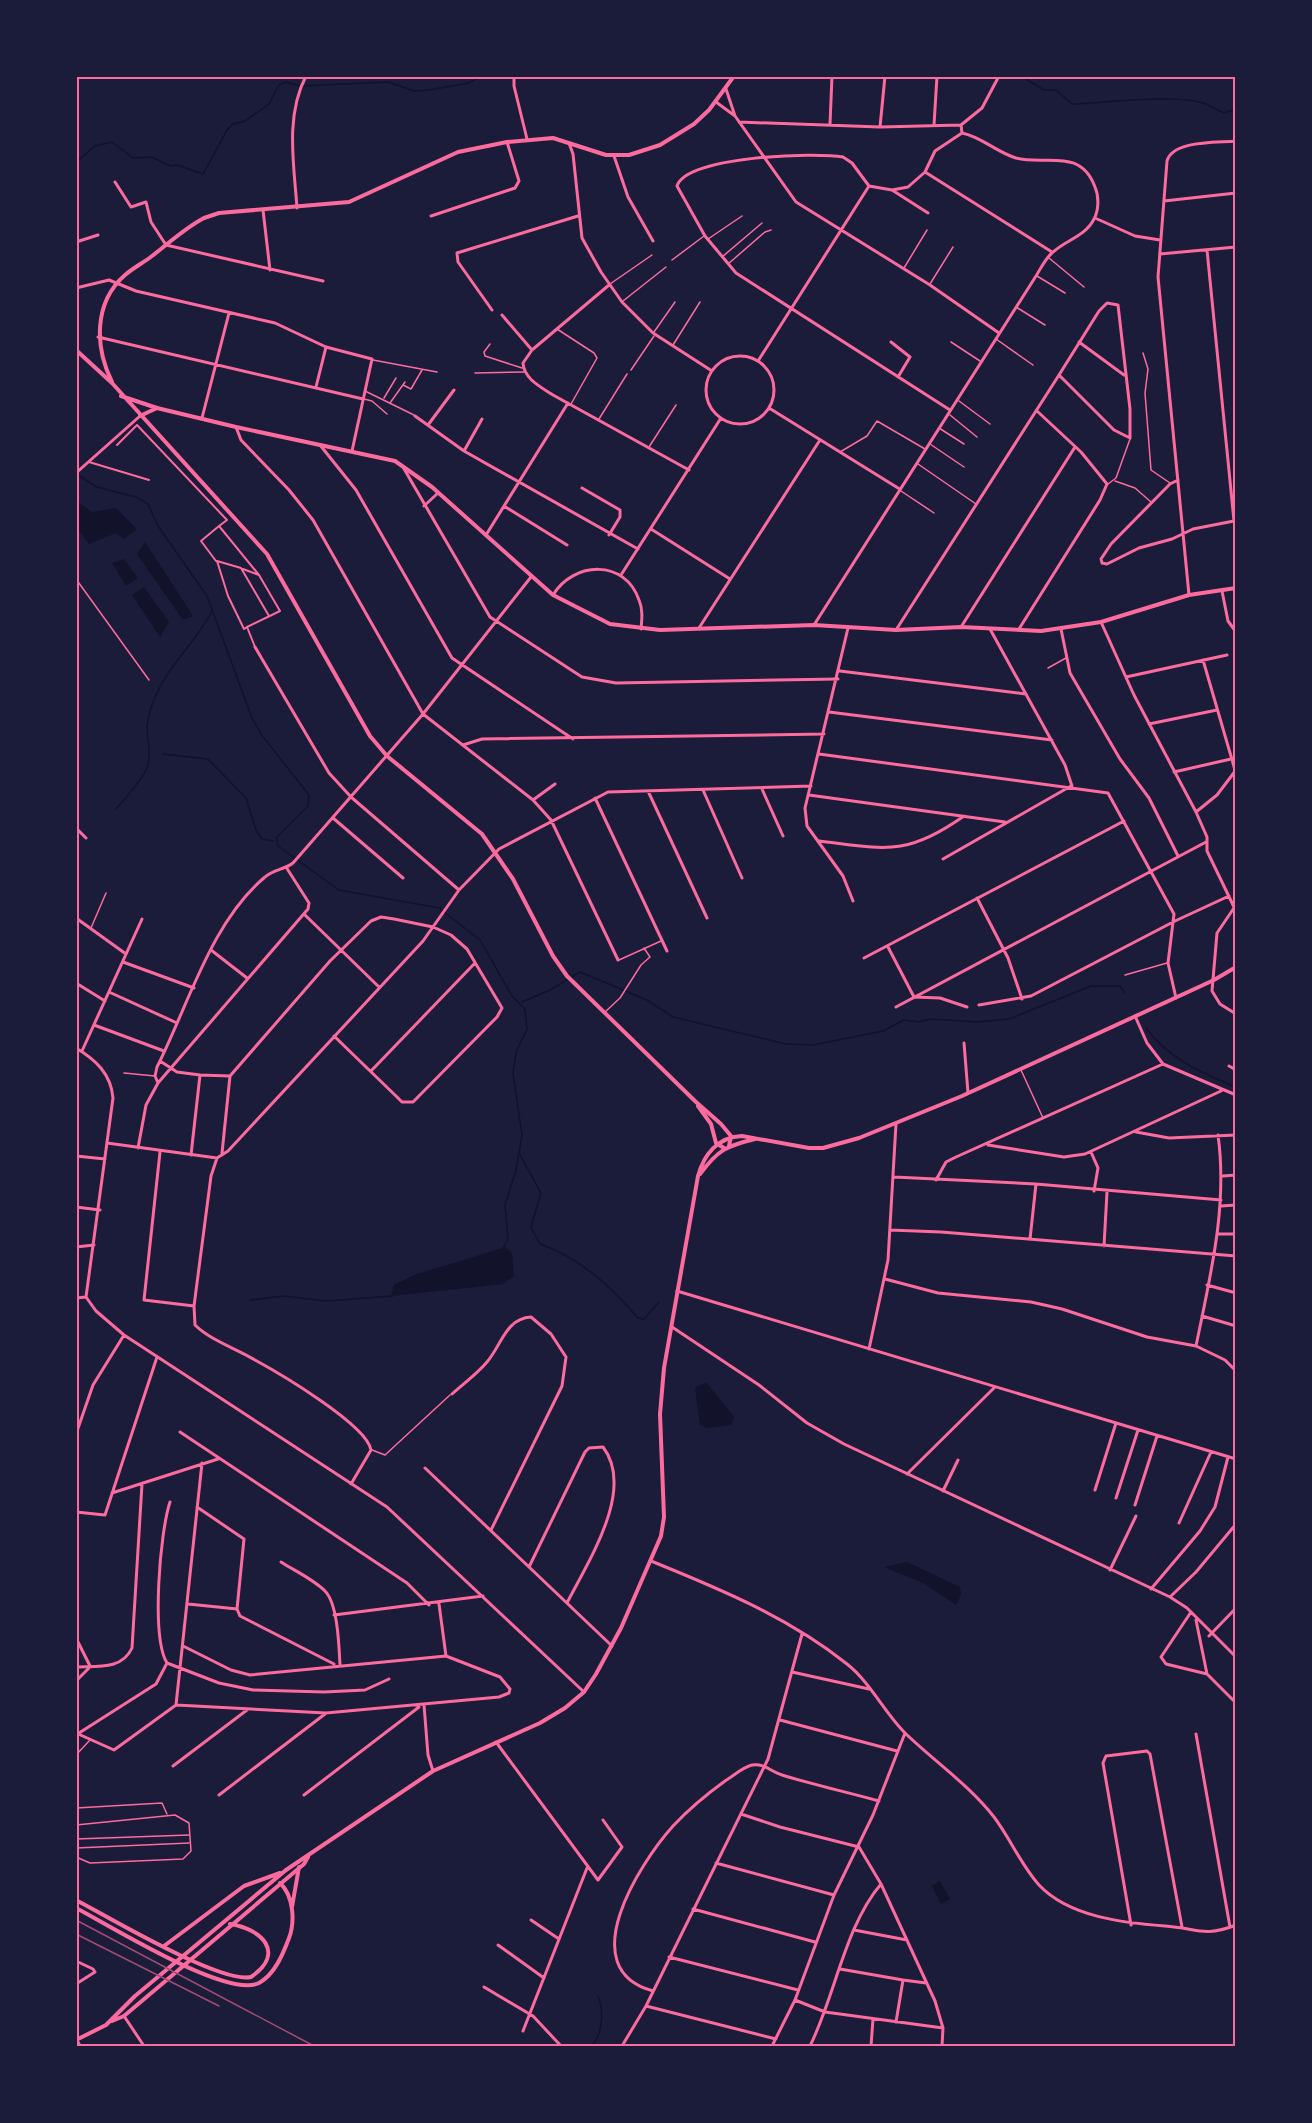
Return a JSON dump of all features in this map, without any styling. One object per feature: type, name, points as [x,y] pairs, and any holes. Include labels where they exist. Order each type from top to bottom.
[{"type":"main road","points":[[731,1136],[567,976],[553,956],[496,852],[483,834],[387,756],[356,713],[267,554],[222,501],[121,396],[105,368],[98,336],[100,319],[117,283],[204,218],[219,213],[349,202],[458,152],[527,139],[542,137],[569,142],[614,156],[629,155],[660,145],[694,124],[716,102],[734,76]]},
{"type":"main road","points":[[76,350],[112,383]]},
{"type":"main road","points":[[121,396],[157,408],[236,428],[395,461],[438,493],[553,595],[610,624],[641,629],[814,625],[896,630],[961,627],[1018,631],[1061,629],[1101,622],[1189,596],[1236,588]]},
{"type":"main road","points":[[140,416],[157,408]]},
{"type":"main road","points":[[164,1946],[244,1886],[284,1872],[433,1771],[540,1723],[565,1708],[584,1692],[612,1646],[661,1536],[664,1517],[660,1414],[670,1326],[698,1176],[716,1143],[731,1136],[809,1148],[823,1148],[896,1124],[1021,1070],[1214,980],[1236,967]]},
{"type":"main road","points":[[696,1102],[711,1124],[716,1143],[724,1148]]},
{"type":"main road","points":[[711,1149],[714,1134]]},
{"type":"main road","points":[[729,1146],[731,1136]]},
{"type":"main road","points":[[698,1176],[711,1159],[724,1148],[758,1139]]},
{"type":"main road","points":[[77,2040],[124,2016],[228,1925],[300,1867],[308,1856]]},
{"type":"main road","points":[[292,1908],[300,1867]]},
{"type":"main road","points":[[76,1908],[211,1977],[245,1986],[258,1983],[271,1972],[282,1955],[294,1926],[292,1908],[284,1887],[273,1877]]},
{"type":"main road","points":[[106,2025],[135,1996],[273,1877]]},
{"type":"main road","points":[[76,1900],[164,1946],[224,1973],[237,1978],[251,1977],[266,1963],[268,1954],[265,1941],[252,1929],[228,1925]]},
{"type":"main road","points":[[120,2011],[124,2016]]},
{"type":"street","points":[[297,207],[293,129],[300,89],[306,76]]},
{"type":"street","points":[[514,76],[514,86],[527,139]]},
{"type":"street","points":[[830,124],[832,76]]},
{"type":"street","points":[[880,127],[885,76]]},
{"type":"street","points":[[934,125],[937,76]]},
{"type":"street","points":[[739,122],[880,127],[960,125],[982,108],[999,76]]},
{"type":"street","points":[[726,88],[735,116],[765,156],[789,194],[841,230],[930,285],[999,333]]},
{"type":"street","points":[[716,102],[735,116]]},
{"type":"street","points":[[960,125],[962,133]]},
{"type":"street","points":[[892,190],[908,186],[925,172],[934,151],[962,133]]},
{"type":"street","points":[[814,625],[898,488],[1048,257],[1085,231],[1095,218],[1097,192],[1089,174],[1082,167],[1059,160],[1018,159],[962,133]]},
{"type":"street","points":[[1189,596],[1158,289],[1167,161],[1174,150],[1236,141]]},
{"type":"street","points":[[431,216],[515,188],[519,182],[507,142]]},
{"type":"street","points":[[569,142],[573,154],[578,216],[586,248],[609,285],[622,302],[654,333],[712,371]]},
{"type":"street","points":[[573,154],[580,147]]},
{"type":"street","points":[[614,156],[628,197],[653,241]]},
{"type":"street","points":[[928,213],[892,190],[869,186],[852,163],[843,157],[765,156],[721,164],[686,176],[679,181],[679,192],[706,238],[727,264],[745,280],[898,377],[948,412]]},
{"type":"street","points":[[925,172],[1052,252]]},
{"type":"street","points":[[115,182],[131,207],[146,202],[151,222],[165,245],[323,281]]},
{"type":"street","points":[[758,361],[869,186]]},
{"type":"street","points":[[1164,201],[1236,193]]},
{"type":"street","points":[[263,210],[270,270]]},
{"type":"street","points":[[492,310],[458,262],[457,253],[578,216]]},
{"type":"street","points":[[1095,218],[1135,236],[1161,240]]},
{"type":"street","points":[[76,242],[98,235]]},
{"type":"street","points":[[1159,254],[1236,247]]},
{"type":"street","points":[[1178,480],[1170,484],[1151,502],[1107,549],[1100,562],[1107,564],[1139,548],[1206,525],[1235,521],[1207,250]]},
{"type":"street","points":[[76,288],[104,280],[117,283],[275,323],[326,347],[372,359],[352,451]]},
{"type":"street","points":[[609,285],[532,350],[525,358],[524,370],[538,386],[689,470]]},
{"type":"street","points":[[896,630],[1079,342],[1104,306],[1111,303],[1118,305],[1130,409],[1130,438],[1114,430],[1059,375]]},
{"type":"street","points":[[202,418],[229,313]]},
{"type":"street","points":[[502,315],[532,350]]},
{"type":"street","points":[[98,336],[363,399]]},
{"type":"street","points":[[891,342],[910,357],[898,377]]},
{"type":"street","points":[[1079,342],[1125,375]]},
{"type":"street","points":[[316,387],[326,347]]},
{"type":"street","points":[[748,356],[758,361],[770,374],[774,385],[769,408],[758,419],[749,423],[735,424],[721,418],[713,410],[706,394],[712,371],[730,357],[748,356]]},
{"type":"street","points":[[428,425],[454,390]]},
{"type":"street","points":[[486,535],[570,404]]},
{"type":"street","points":[[769,408],[898,488]]},
{"type":"street","points":[[1018,631],[1100,500],[1107,485],[1105,478],[1037,411]]},
{"type":"street","points":[[76,473],[140,416]]},
{"type":"street","points":[[415,416],[464,452],[609,535],[638,549]]},
{"type":"street","points":[[621,575],[721,418]]},
{"type":"street","points":[[464,452],[482,419]]},
{"type":"street","points":[[117,445],[137,425],[227,520],[219,526],[201,541],[217,561],[228,596],[244,629],[280,611],[259,575],[219,526]]},
{"type":"street","points":[[236,428],[241,440],[289,490],[313,520],[423,714],[533,800],[551,820],[618,960]]},
{"type":"street","points":[[699,628],[820,440]]},
{"type":"street","points":[[320,445],[356,490],[452,658],[573,739]]},
{"type":"street","points":[[961,627],[1075,447]]},
{"type":"street","points":[[87,463],[149,480]]},
{"type":"street","points":[[402,465],[481,605],[495,622],[571,671],[595,682],[838,679]]},
{"type":"street","points":[[582,488],[620,510],[620,517],[609,535]]},
{"type":"street","points":[[424,506],[438,493]]},
{"type":"street","points":[[504,506],[567,545]]},
{"type":"street","points":[[651,529],[730,579]]},
{"type":"street","points":[[217,561],[259,575]]},
{"type":"street","points":[[241,568],[269,616]]},
{"type":"street","points":[[553,595],[570,576],[586,570],[603,569],[621,575],[640,601],[641,629]]},
{"type":"street","points":[[158,1083],[155,1076],[160,1061],[211,950],[236,907],[263,878],[293,863],[423,714],[531,576]]},
{"type":"street","points":[[1222,591],[1228,621],[1236,632]]},
{"type":"street","points":[[1101,622],[1149,724],[1206,833],[1207,851],[1235,906],[1217,933],[1214,998],[1236,1014]]},
{"type":"street","points":[[247,627],[255,647],[319,757],[351,797],[459,890]]},
{"type":"street","points":[[848,628],[805,818],[807,826],[843,876],[854,901]]},
{"type":"street","points":[[990,629],[1052,740],[1065,765],[1072,786]]},
{"type":"street","points":[[1061,629],[1070,673],[1120,759],[1149,798],[1178,856]]},
{"type":"street","points":[[1126,677],[1227,655]]},
{"type":"street","points":[[1196,812],[1217,795],[1235,770],[1203,660]]},
{"type":"street","points":[[840,671],[1026,694]]},
{"type":"street","points":[[1149,724],[1217,710]]},
{"type":"street","points":[[829,712],[1052,740]]},
{"type":"street","points":[[463,745],[482,739],[824,734]]},
{"type":"street","points":[[819,754],[1072,786],[1108,793],[1151,870],[1175,921],[1168,963],[1176,998]]},
{"type":"street","points":[[1174,772],[1231,759]]},
{"type":"street","points":[[533,800],[555,784]]},
{"type":"street","points":[[351,1484],[371,1450],[362,1433],[349,1421],[258,1361],[199,1329],[194,1321],[211,1176],[217,1158],[228,1151],[379,987],[433,927],[459,890],[496,852],[551,820],[608,792],[811,786]]},
{"type":"street","points":[[942,859],[1072,786]]},
{"type":"street","points":[[762,789],[783,836]]},
{"type":"street","points":[[703,790],[742,878]]},
{"type":"street","points":[[648,791],[707,918]]},
{"type":"street","points":[[809,795],[1005,822]]},
{"type":"street","points":[[595,798],[667,951]]},
{"type":"street","points":[[819,841],[902,848],[933,836],[964,816]]},
{"type":"street","points":[[333,818],[403,878]]},
{"type":"street","points":[[864,958],[1124,821]]},
{"type":"street","points":[[76,828],[86,838]]},
{"type":"street","points":[[896,1007],[1206,842]]},
{"type":"street","points":[[138,1148],[146,1105],[158,1083],[247,978],[305,915],[309,903],[286,867]]},
{"type":"street","points":[[979,1005],[993,1001],[1022,999],[1043,991],[1175,921],[1229,897]]},
{"type":"street","points":[[977,898],[1016,977],[1022,999]]},
{"type":"street","points":[[305,915],[379,987]]},
{"type":"street","points":[[222,1153],[231,1076],[341,950],[371,921],[381,917],[433,927],[459,941],[501,1003],[501,1012],[413,1102],[402,1102],[334,1036]]},
{"type":"street","points":[[76,918],[126,954]]},
{"type":"street","points":[[82,1051],[142,919]]},
{"type":"street","points":[[888,947],[914,997]]},
{"type":"street","points":[[211,950],[247,978]]},
{"type":"street","points":[[123,962],[194,988]]},
{"type":"street","points":[[371,1071],[475,963]]},
{"type":"street","points":[[76,983],[105,1001]]},
{"type":"street","points":[[109,992],[177,1023]]},
{"type":"street","points":[[914,997],[940,998],[967,1007]]},
{"type":"street","points":[[1135,1016],[1147,1043],[1162,1064],[1236,1095]]},
{"type":"street","points":[[94,1025],[164,1052]]},
{"type":"street","points":[[964,1043],[968,1094]]},
{"type":"street","points":[[76,1048],[107,1073],[112,1084],[100,1210],[86,1298],[96,1311],[124,1335],[157,1358],[387,1507],[584,1692]]},
{"type":"street","points":[[160,1061],[171,1068],[200,1075],[231,1076]]},
{"type":"street","points":[[936,1180],[946,1162],[1162,1064]]},
{"type":"street","points":[[1229,1066],[1236,1070]]},
{"type":"street","points":[[191,1155],[200,1075]]},
{"type":"street","points":[[986,1144],[1064,1156],[1091,1152],[1221,1090]]},
{"type":"street","points":[[869,1349],[885,1279],[896,1124]]},
{"type":"street","points":[[1136,1132],[1169,1138],[1236,1135]]},
{"type":"street","points":[[1196,1346],[1221,1206],[1223,1176],[1218,1135]]},
{"type":"street","points":[[107,1143],[217,1158]]},
{"type":"street","points":[[160,1152],[144,1300],[195,1306]]},
{"type":"street","points":[[1091,1152],[1098,1168],[1094,1191]]},
{"type":"street","points":[[76,1156],[105,1159]]},
{"type":"street","points":[[1223,1176],[1236,1175]]},
{"type":"street","points":[[894,1177],[1036,1184],[1094,1191],[1221,1200]]},
{"type":"street","points":[[1030,1239],[1036,1184]]},
{"type":"street","points":[[1104,1246],[1107,1192]]},
{"type":"street","points":[[1221,1206],[1236,1205]]},
{"type":"street","points":[[76,1207],[100,1210]]},
{"type":"street","points":[[890,1230],[1213,1252],[1236,1256]]},
{"type":"street","points":[[1216,1234],[1236,1234]]},
{"type":"street","points":[[76,1247],[94,1245]]},
{"type":"street","points":[[885,1279],[938,1293],[1044,1304],[1147,1337],[1196,1346],[1225,1360],[1236,1371]]},
{"type":"street","points":[[1207,1285],[1236,1293]]},
{"type":"street","points":[[676,1291],[1236,1459]]},
{"type":"street","points":[[76,1298],[86,1298]]},
{"type":"street","points":[[1202,1316],[1236,1326]]},
{"type":"street","points":[[452,1394],[488,1362],[514,1322],[531,1317],[560,1345],[566,1357],[566,1371],[562,1386],[491,1530]]},
{"type":"street","points":[[670,1326],[759,1385],[807,1423],[907,1474],[1170,1597],[1191,1612],[1210,1634],[1236,1657]]},
{"type":"street","points":[[76,1434],[93,1385],[124,1335]]},
{"type":"street","points":[[76,1512],[105,1515],[157,1358]]},
{"type":"street","points":[[907,1474],[995,1387]]},
{"type":"street","points":[[1095,1490],[1116,1423]]},
{"type":"street","points":[[1116,1498],[1138,1430]]},
{"type":"street","points":[[180,1432],[406,1583],[429,1605]]},
{"type":"street","points":[[1135,1506],[1157,1436]]},
{"type":"street","points":[[529,1567],[585,1452],[596,1446],[603,1448],[611,1464],[614,1482],[610,1514],[567,1603]]},
{"type":"street","points":[[1179,1523],[1211,1452]]},
{"type":"street","points":[[1150,1589],[1200,1531],[1215,1508],[1228,1457]]},
{"type":"street","points":[[112,1493],[218,1459]]},
{"type":"street","points":[[943,1491],[958,1460]]},
{"type":"street","points":[[176,1705],[202,1463]]},
{"type":"street","points":[[425,1468],[612,1646]]},
{"type":"street","points":[[76,1667],[117,1663],[125,1658],[132,1648],[142,1484]]},
{"type":"street","points":[[170,1502],[163,1527],[160,1570],[159,1645],[167,1663],[219,1683],[253,1690],[324,1692],[366,1689],[389,1679]]},
{"type":"street","points":[[197,1507],[244,1539],[237,1609],[244,1619],[338,1665]]},
{"type":"street","points":[[1110,1570],[1136,1516]]},
{"type":"street","points":[[1170,1597],[1196,1572],[1236,1524]]},
{"type":"street","points":[[651,1561],[732,1593],[773,1615],[848,1665],[905,1733],[986,1807],[1038,1884],[1048,1893],[1102,1917],[1131,1924],[1182,1927],[1206,1934],[1236,1925]]},
{"type":"street","points":[[280,1562],[326,1592],[334,1615],[338,1665]]},
{"type":"street","points":[[334,1615],[439,1604],[483,1596]]},
{"type":"street","points":[[187,1604],[237,1609]]},
{"type":"street","points":[[439,1604],[446,1656]]},
{"type":"street","points":[[1210,1634],[1236,1608]]},
{"type":"street","points":[[1191,1612],[1161,1658],[1166,1664],[1207,1674],[1236,1703]]},
{"type":"street","points":[[1196,1618],[1207,1674]]},
{"type":"street","points":[[622,2046],[646,2006],[765,1766],[780,1720],[802,1634]]},
{"type":"street","points":[[76,1638],[90,1666]]},
{"type":"street","points":[[77,1733],[114,1750],[176,1705],[326,1713],[422,1706],[499,1697],[509,1693],[510,1686],[500,1677],[446,1656],[250,1675],[231,1670],[183,1646]]},
{"type":"street","points":[[77,1733],[156,1684],[167,1663]]},
{"type":"street","points":[[76,1681],[90,1666]]},
{"type":"street","points":[[792,1672],[869,1689]]},
{"type":"street","points":[[422,1706],[428,1755],[433,1771]]},
{"type":"street","points":[[304,1795],[422,1706]]},
{"type":"street","points":[[174,1766],[248,1709]]},
{"type":"street","points":[[219,1795],[326,1713]]},
{"type":"street","points":[[780,1720],[897,1751]]},
{"type":"street","points":[[772,2046],[795,2000],[834,1895],[859,1847],[905,1733]]},
{"type":"street","points":[[1196,1734],[1230,1928]]},
{"type":"street","points":[[496,1742],[596,1879],[600,1880],[622,1850],[622,1845],[603,1820]]},
{"type":"street","points":[[1131,1924],[1103,1760],[1106,1756],[1150,1753],[1182,1927]]},
{"type":"street","points":[[653,1991],[637,1987],[619,1971],[615,1951],[615,1931],[626,1900],[642,1869],[673,1826],[712,1790],[747,1766],[765,1766],[779,1774],[879,1801]]},
{"type":"street","points":[[741,1814],[771,1825],[859,1847],[881,1884],[935,2001],[943,2028],[942,2046]]},
{"type":"street","points":[[716,1863],[834,1895]]},
{"type":"street","points":[[523,2031],[588,1867]]},
{"type":"street","points":[[812,2046],[854,1930],[872,1894],[881,1884]]},
{"type":"street","points":[[693,1909],[815,1942]]},
{"type":"street","points":[[531,1920],[559,1940]]},
{"type":"street","points":[[854,1930],[907,1940]]},
{"type":"street","points":[[498,1945],[544,1978]]},
{"type":"street","points":[[669,1957],[798,1990]]},
{"type":"street","points":[[76,1961],[95,1971],[92,1976],[76,1984]]},
{"type":"street","points":[[840,1969],[926,1983]]},
{"type":"street","points":[[896,2022],[903,1980]]},
{"type":"street","points":[[484,1987],[530,2014],[543,2024],[561,2046]]},
{"type":"street","points":[[795,2000],[825,2012],[943,2028]]},
{"type":"street","points":[[646,2006],[776,2039]]},
{"type":"street","points":[[124,2016],[144,2046]]},
{"type":"street","points":[[871,2046],[873,2019]]},
{"type":"street","points":[[77,2040],[80,2046]]},
{"type":"lane","points":[[672,260],[742,216]]},
{"type":"lane","points":[[721,257],[762,223]]},
{"type":"lane","points":[[727,264],[765,232],[771,230]]},
{"type":"lane","points":[[904,269],[927,230]]},
{"type":"lane","points":[[930,285],[953,247]]},
{"type":"lane","points":[[609,285],[652,255]]},
{"type":"lane","points":[[1048,257],[1084,287]]},
{"type":"lane","points":[[622,302],[666,267]]},
{"type":"lane","points":[[1036,276],[1065,293]]},
{"type":"lane","points":[[631,370],[675,302]]},
{"type":"lane","points":[[672,345],[700,302]]},
{"type":"lane","points":[[1016,307],[1045,326]]},
{"type":"lane","points":[[556,328],[594,353],[597,358],[570,404]]},
{"type":"lane","points":[[995,339],[1033,365]]},
{"type":"lane","points":[[951,342],[980,361]]},
{"type":"lane","points":[[490,344],[484,352],[485,356],[524,370]]},
{"type":"lane","points":[[1143,353],[1148,369],[1145,393],[1151,470],[1170,484]]},
{"type":"lane","points":[[372,359],[437,372]]},
{"type":"lane","points":[[403,386],[411,388],[422,370]]},
{"type":"lane","points":[[476,373],[524,370]]},
{"type":"lane","points":[[599,419],[627,374]]},
{"type":"lane","points":[[383,399],[396,378]]},
{"type":"lane","points":[[390,404],[405,382]]},
{"type":"lane","points":[[365,390],[415,416]]},
{"type":"lane","points":[[363,399],[372,401],[387,414]]},
{"type":"lane","points":[[956,399],[990,424]]},
{"type":"lane","points":[[649,447],[676,405]]},
{"type":"lane","points":[[948,412],[977,437]]},
{"type":"lane","points":[[839,452],[867,436],[877,421],[925,449]]},
{"type":"lane","points":[[939,427],[964,444]]},
{"type":"lane","points":[[1107,485],[1114,481],[1130,438]]},
{"type":"lane","points":[[929,443],[964,467]]},
{"type":"lane","points":[[916,463],[976,504]]},
{"type":"lane","points":[[1114,481],[1134,488],[1151,502]]},
{"type":"lane","points":[[898,488],[934,513]]},
{"type":"lane","points":[[76,579],[149,680]]},
{"type":"lane","points":[[1048,668],[1067,657]]},
{"type":"lane","points":[[90,928],[106,893]]},
{"type":"lane","points":[[618,960],[662,941]]},
{"type":"lane","points":[[604,1013],[620,998],[641,965],[650,957],[644,948]]},
{"type":"lane","points":[[1125,975],[1168,963]]},
{"type":"lane","points":[[1021,1070],[1043,1119]]},
{"type":"lane","points":[[124,1072],[155,1076]]},
{"type":"lane","points":[[371,1450],[385,1455],[452,1394]]},
{"type":"lane","points":[[76,1755],[90,1739]]},
{"type":"lane","points":[[76,1808],[162,1803],[168,1815]]},
{"type":"lane","points":[[76,1825],[175,1815],[186,1819],[189,1823],[191,1851],[183,1860],[90,1863],[76,1857]]},
{"type":"lane","points":[[76,1839],[190,1835]]},
{"type":"lane","points":[[76,1848],[190,1843]]},
{"type":"shaded area","points":[[77,501],[92,512],[116,508],[137,529],[124,539],[116,533],[89,544],[77,528]]},
{"type":"shaded area","points":[[145,542],[193,616],[183,620],[137,554]]},
{"type":"shaded area","points":[[124,559],[138,578],[126,586],[112,563]]},
{"type":"shaded area","points":[[144,587],[169,622],[160,637],[132,595]]},
{"type":"shaded area","points":[[506,1247],[512,1253],[514,1276],[503,1284],[391,1296],[394,1285],[414,1275]]},
{"type":"shaded area","points":[[706,1382],[734,1417],[731,1425],[707,1428],[700,1425],[695,1388]]},
{"type":"shaded area","points":[[907,1562],[960,1587],[961,1595],[956,1605],[923,1583],[884,1567]]},
{"type":"shaded area","points":[[940,1881],[950,1899],[941,1904],[932,1886]]},
{"type":"waterway","points":[[76,162],[95,146],[112,142],[133,158],[152,157],[170,166],[177,165],[203,174],[227,130],[233,124],[245,121],[269,104],[279,85],[286,82],[300,86],[388,82],[414,91],[468,83],[483,76]]},
{"type":"waterway","points":[[1021,76],[1044,90],[1056,90],[1072,104],[1174,99],[1203,103],[1224,113],[1236,109]]},
{"type":"waterway","points":[[76,474],[97,487],[136,497],[148,504],[158,526],[207,596],[252,718],[261,734],[309,795],[308,806],[276,838],[278,846],[339,890],[439,908],[480,940],[512,996],[525,1009],[527,1029],[516,1052],[513,1074],[522,1135],[516,1170],[505,1205],[508,1239],[503,1248]]},
{"type":"waterway","points":[[116,809],[147,768],[149,752],[147,723],[160,687],[212,611]]},
{"type":"waterway","points":[[163,754],[208,759],[246,798],[256,830],[262,839],[273,841]]},
{"type":"waterway","points":[[522,1002],[550,990],[580,972],[647,1000],[673,1017],[786,1044],[813,1045],[883,1031],[904,1020],[977,1022],[1009,1019],[1091,986],[1120,986],[1125,993]]},
{"type":"waterway","points":[[1146,1028],[1164,1048],[1186,1064],[1236,1087]]},
{"type":"waterway","points":[[519,1153],[541,1193],[531,1227],[540,1244],[568,1257],[594,1274],[638,1318],[644,1319],[659,1302]]},
{"type":"waterway","points":[[251,1300],[283,1296],[326,1301],[393,1296]]},
{"type":"waterway","points":[[592,2046],[596,2041],[601,2022],[598,1996]]},
{"type":"railway","points":[[76,1920],[314,2046]]},
{"type":"railway","points":[[76,1934],[219,2006]]}]
